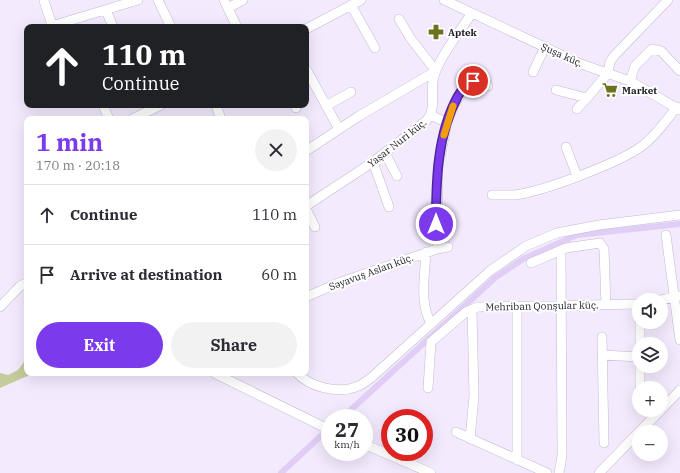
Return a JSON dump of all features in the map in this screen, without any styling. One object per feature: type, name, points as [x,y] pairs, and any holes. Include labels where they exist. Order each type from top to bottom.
[{"type":"street","points":[[58,24],[138,0]]},
{"type":"street","points":[[158,0],[170,24]]},
{"type":"street","points":[[236,24],[226,4],[242,0]]},
{"type":"street","points":[[309,27],[361,0]]},
{"type":"street","name":"Şuşa küç.","points":[[444,0],[581,64],[630,81],[679,108]]},
{"type":"street","points":[[577,109],[608,73],[610,62],[614,56],[668,0]]},
{"type":"street","points":[[44,1],[51,22],[54,24]]},
{"type":"street","points":[[351,5],[375,48]]},
{"type":"street","points":[[106,10],[112,24]]},
{"type":"street","name":"Yaşar Nuri küç.","points":[[309,205],[373,162],[431,115],[432,86],[436,71],[472,13]]},
{"type":"street","points":[[309,149],[359,116],[436,71],[411,39],[400,19]]},
{"type":"street","points":[[533,72],[545,47]]},
{"type":"street","points":[[630,81],[635,66],[652,48],[661,51],[678,67]]},
{"type":"street","points":[[309,75],[340,129]]},
{"type":"street","points":[[437,248],[438,166],[447,123],[454,104],[469,82],[477,82],[488,86]]},
{"type":"street","points":[[556,90],[587,98]]},
{"type":"street","points":[[326,106],[351,92]]},
{"type":"street","points":[[492,195],[515,195],[538,189],[577,176],[625,156],[642,146],[679,108]]},
{"type":"street","points":[[135,116],[143,109]]},
{"type":"street","points":[[431,115],[447,123]]},
{"type":"street","points":[[566,147],[577,176]]},
{"type":"street","points":[[385,153],[397,176]]},
{"type":"street","points":[[373,162],[389,207]]},
{"type":"street","points":[[309,214],[315,227]]},
{"type":"street","points":[[301,376],[309,382],[323,388],[354,388],[372,377],[491,270],[526,246],[557,233],[599,225],[680,214]]},
{"type":"street","points":[[666,235],[677,296],[680,340]]},
{"type":"street","points":[[531,263],[561,250],[600,243],[603,246],[606,305]]},
{"type":"street","name":"Səyavuş Aslan küç.","points":[[309,296],[437,248],[448,247]]},
{"type":"street","points":[[559,473],[562,456],[561,250]]},
{"type":"street","points":[[426,252],[424,293],[426,314],[431,323]]},
{"type":"street","points":[[0,306],[20,286],[24,284]]},
{"type":"street","name":"Mehriban Qonşular küç.","points":[[428,388],[431,342],[466,312],[472,309],[517,306],[632,304]]},
{"type":"street","points":[[517,306],[518,460]]},
{"type":"street","points":[[470,439],[474,396],[472,309]]},
{"type":"street","points":[[602,337],[604,443]]},
{"type":"street","points":[[603,355],[632,357]]},
{"type":"street","points":[[220,376],[321,426]]},
{"type":"street","points":[[668,403],[680,390]]},
{"type":"street","points":[[646,425],[654,417]]},
{"type":"street","points":[[456,432],[547,473]]},
{"type":"street","points":[[599,473],[632,439]]},
{"type":"street","points":[[373,448],[431,473]]},
{"type":"green space","points":[[24,362],[24,376],[27,376],[0,388],[0,373],[8,375],[18,370]]},
{"type":"waterway","points":[[352,409],[496,277],[523,259],[577,235],[680,224]]},
{"type":"waterway","points":[[281,473],[321,436]]},
{"type":"slow traffic","points":[[444,135],[453,106]]},
{"type":"place","name":"Aptek","points":[[436,32]]},
{"type":"place","name":"Market","points":[[610,90]]},
{"type":"route","points":[[436,224],[436,193],[442,140],[454,104],[465,86],[469,82],[473,81]]}]
